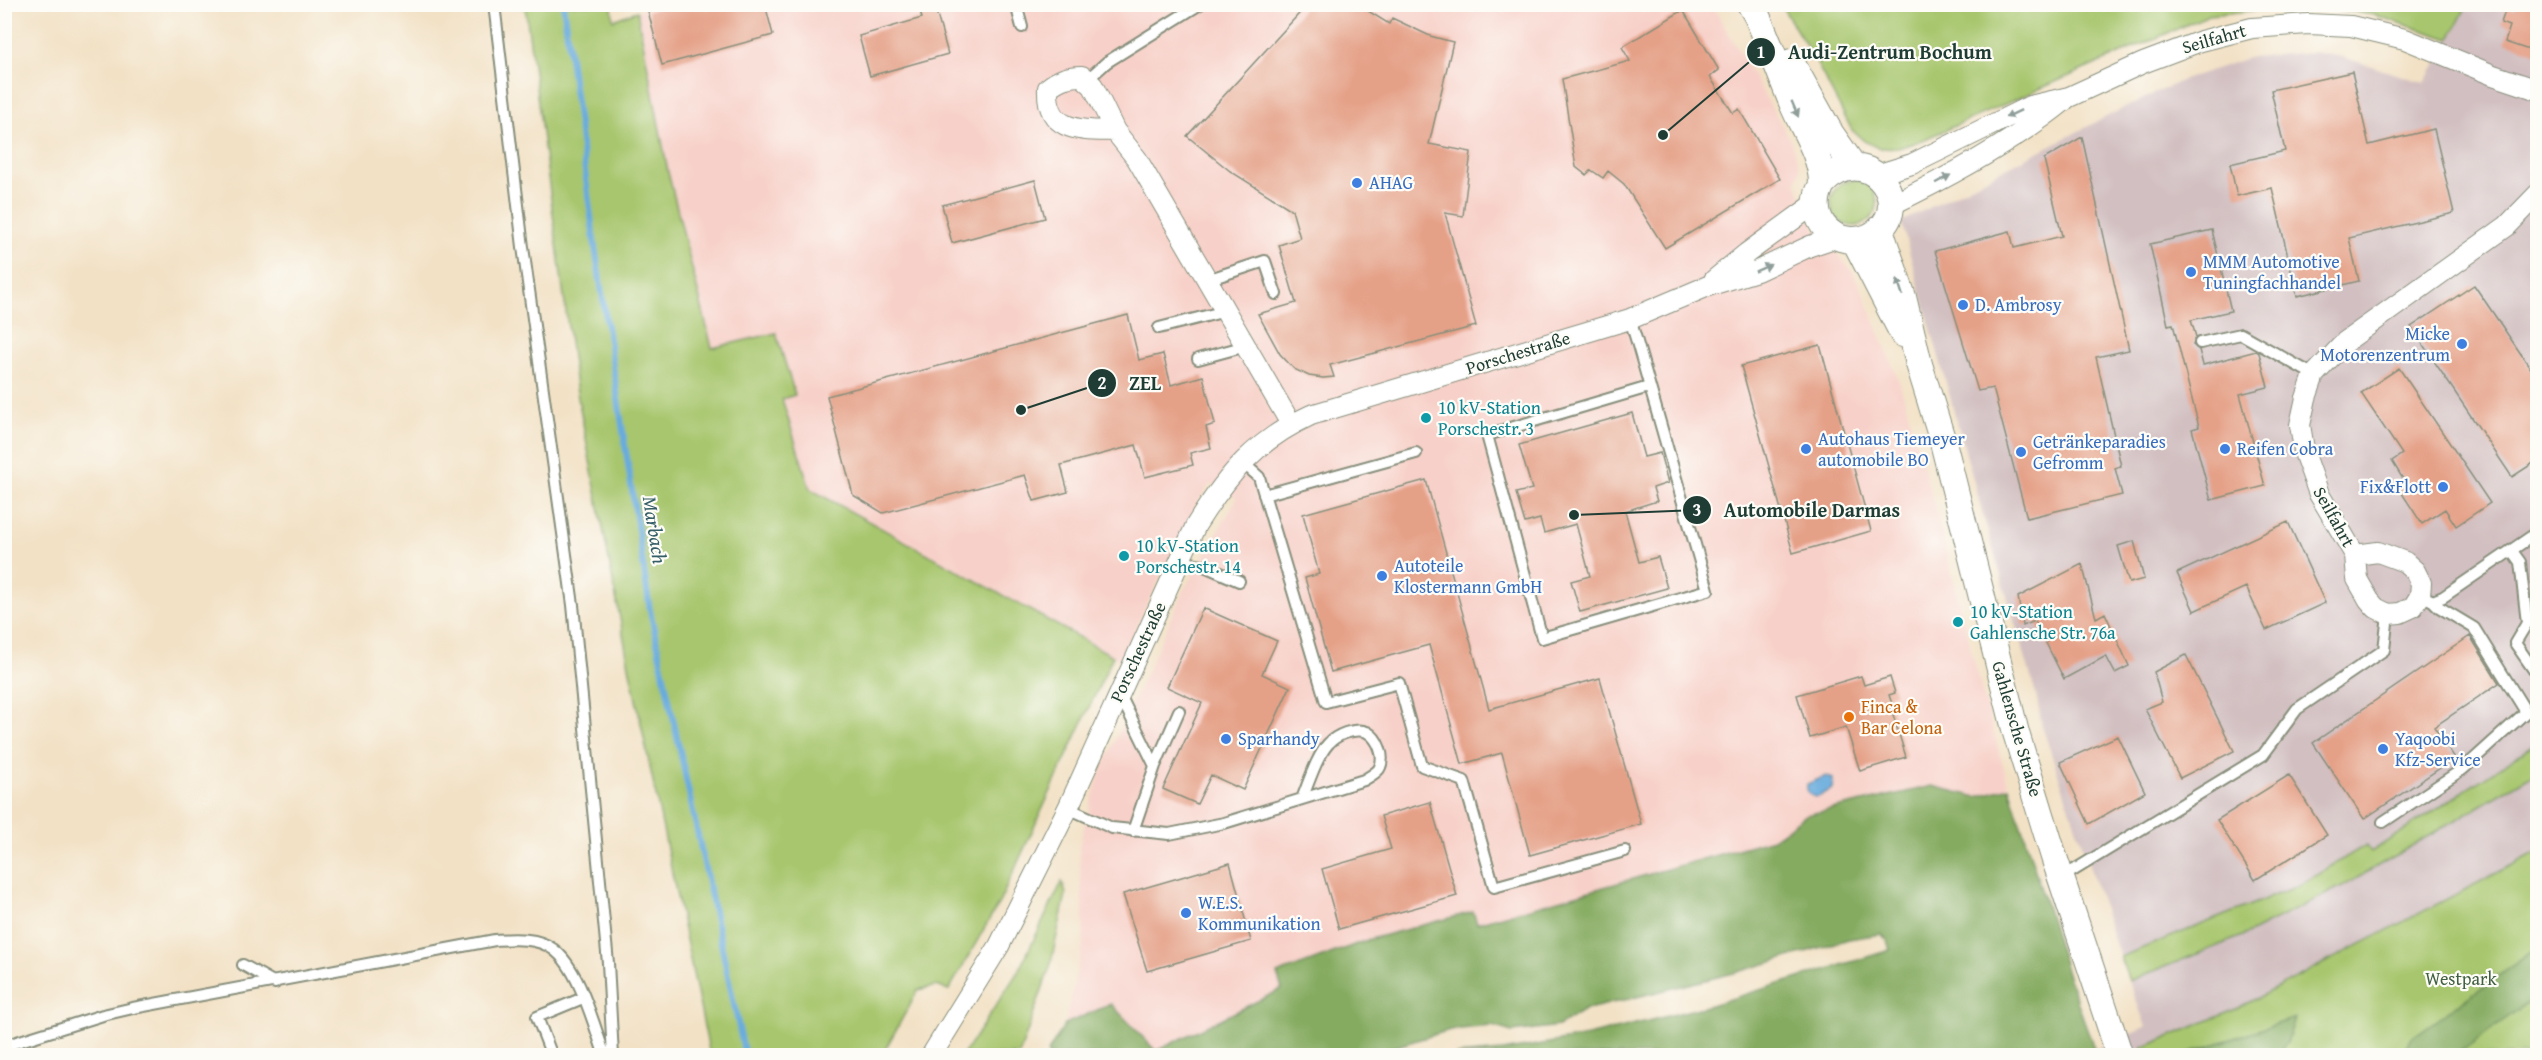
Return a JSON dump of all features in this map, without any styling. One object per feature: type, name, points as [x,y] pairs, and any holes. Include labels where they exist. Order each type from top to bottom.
[{"type":"street","name":"Gahlensche Straße","points":[[1754,10],[1778,39],[1831,134],[1865,171],[1887,188],[1891,205]]},
{"type":"street","name":"Gahlensche Straße","points":[[1754,10],[1815,153],[1822,223],[1846,239],[1919,364]]},
{"type":"street","name":"Seilfahrt","points":[[1865,171],[1912,164],[2030,106],[2069,97],[2143,63],[2201,41],[2252,28],[2308,24],[2351,26],[2405,39],[2493,75],[2538,90]]},
{"type":"street","points":[[1115,131],[1078,130],[1063,125],[1054,115],[1048,102],[1048,88],[1057,80],[1071,76],[1082,76],[1088,79],[1115,131],[1137,159],[1291,424]]},
{"type":"street","name":"Seilfahrt","points":[[1891,205],[1974,161],[2035,124],[2069,97]]},
{"type":"street","points":[[1820,193],[1831,174],[1842,169],[1865,171]]},
{"type":"street","name":"Porschestraße","points":[[1708,286],[1820,193]]},
{"type":"street","name":"Seilfahrt","points":[[2388,614],[2376,608],[2357,579],[2355,555],[2319,494],[2306,455],[2300,425],[2314,375],[2345,342],[2507,226],[2538,194]]},
{"type":"street","points":[[1846,239],[1868,238],[1880,230],[1891,205]]},
{"type":"street","name":"Gahlensche Straße","points":[[1880,230],[1903,297],[1919,364],[1943,442],[2016,733],[2120,1056]]},
{"type":"street","name":"Porschestraße","points":[[931,1056],[999,946],[1068,808],[1118,693],[1196,525],[1215,495],[1263,441],[1291,424],[1334,407],[1630,319],[1708,286],[1757,271],[1810,246],[1846,239]]},
{"type":"street","name":"Seilfahrt","points":[[2355,555],[2378,552],[2405,562],[2415,572],[2427,599]]},
{"type":"street","points":[[2388,614],[2400,613],[2427,599]]},
{"type":"lane","points":[[494,4],[523,247],[573,605],[608,963],[613,1056]]},
{"type":"lane","points":[[1016,4],[1022,27]]},
{"type":"lane","points":[[1088,79],[1107,62],[1200,4]]},
{"type":"lane","points":[[1207,280],[1265,261],[1276,294]]},
{"type":"lane","points":[[1159,328],[1226,311]]},
{"type":"lane","points":[[1630,319],[1708,590],[1542,638],[1487,435],[1649,387]]},
{"type":"lane","points":[[2200,343],[2241,334],[2314,375]]},
{"type":"lane","points":[[1198,358],[1246,346]]},
{"type":"lane","points":[[1264,495],[1416,453]]},
{"type":"lane","points":[[1242,462],[1259,477],[1326,702],[1399,683],[1422,766],[1464,781],[1494,887],[1625,851]]},
{"type":"lane","points":[[2427,599],[2443,597],[2538,532]]},
{"type":"lane","points":[[2512,551],[2520,562],[2527,623],[2515,643],[2538,676]]},
{"type":"lane","points":[[1179,561],[1202,564],[1239,580]]},
{"type":"lane","points":[[2383,822],[2463,769],[2526,712],[2474,628],[2427,599]]},
{"type":"lane","points":[[2061,878],[2263,755],[2297,709],[2384,650],[2388,614]]},
{"type":"lane","points":[[1118,693],[1155,766]]},
{"type":"lane","points":[[1133,831],[1155,766],[1179,711]]},
{"type":"lane","points":[[1068,808],[1112,828],[1133,831],[1169,834],[1224,823],[1365,780],[1379,769],[1382,757],[1378,744],[1367,733],[1355,730],[1329,744],[1319,760],[1302,799]]},
{"type":"lane","points":[[4,1046],[103,1015],[495,940],[523,939],[553,948],[572,971],[606,1056]]},
{"type":"lane","points":[[243,965],[275,983]]},
{"type":"lane","points":[[552,1056],[537,1017],[583,998]]},
{"type":"shaded area","points":[[663,4],[1712,5],[1791,141],[1800,169],[1796,182],[1815,229],[1852,271],[1900,384],[2009,787],[1977,797],[1932,786],[1806,815],[1773,839],[1668,870],[1476,924],[1472,912],[1277,975],[1282,989],[1156,1051],[1112,1005],[1065,1024],[1084,940],[1079,846],[1098,778],[1184,590],[1237,498],[1210,484],[1199,499],[1120,660],[810,489],[782,398],[795,394],[712,348],[668,172],[637,11]]},
{"type":"shaded area","points":[[2467,5],[2537,5],[2537,743],[2370,853],[2366,845],[2298,886],[2120,957],[2042,726],[2036,694],[1901,222],[2183,80],[2251,57],[2313,52],[2342,57],[2425,83],[2457,28]]},
{"type":"shaded area","points":[[2537,772],[2537,892],[2182,1055],[2073,1056],[2087,1050],[2091,1051],[2146,1027],[2129,981],[2245,935],[2354,880]]},
{"type":"green space","points":[[525,5],[612,5],[613,20],[637,11],[668,172],[712,348],[776,333],[795,395],[782,399],[810,489],[1113,656],[1000,901],[949,990],[936,986],[918,990],[882,1055],[710,1055],[630,671],[576,387]]},
{"type":"green space","points":[[1781,5],[2307,5],[2209,15],[1918,142],[1898,148],[1878,148],[1864,141],[1852,130],[1815,60]]},
{"type":"green space","points":[[2307,5],[2467,5],[2450,39],[2374,15]]},
{"type":"green space","points":[[1854,180],[1870,187],[1877,203],[1870,219],[1854,226],[1838,219],[1831,203],[1838,187]]},
{"type":"green space","points":[[2537,743],[2537,772],[2354,880],[2245,935],[2129,981],[2120,957],[2298,886],[2366,845],[2371,852]]},
{"type":"green space","points":[[1932,786],[1977,797],[2009,787],[2068,976],[2094,1048],[2073,1056],[1456,1055],[1503,1051],[1588,1036],[1711,1005],[1890,950],[1887,940],[1881,934],[1849,939],[1738,972],[1584,1010],[1559,1026],[1512,1032],[1492,1026],[1450,1030],[1368,1055],[1048,1055],[1065,1024],[1111,1004],[1156,1051],[1282,989],[1277,974],[1370,939],[1473,912],[1477,923],[1773,839],[1806,815]]},
{"type":"green space","name":"Westpark","points":[[2537,852],[2537,1055],[2144,1056],[2142,1048],[2234,1010]]},
{"type":"green space","points":[[1062,882],[1066,894],[1050,967],[1019,1055],[963,1055],[1018,972]]},
{"type":"green space","points":[[2537,948],[2537,996],[2456,1055],[2403,1055],[2410,1039]]},
{"type":"green space","points":[[2295,1018],[2287,1043],[2276,1055],[2182,1055]]},
{"type":"water","points":[[1826,776],[1833,779],[1832,789],[1818,797],[1810,795],[1807,784]]},
{"type":"building","points":[[673,4],[765,4],[773,35],[662,65],[648,11]]},
{"type":"building","points":[[934,4],[948,54],[870,76],[859,36],[922,18],[919,8]]},
{"type":"building","name":"AHAG","points":[[1308,4],[1357,4],[1389,24],[1392,18],[1430,36],[1453,42],[1429,144],[1471,152],[1463,216],[1445,213],[1476,326],[1330,365],[1334,377],[1323,378],[1309,376],[1294,369],[1280,354],[1258,314],[1296,303],[1279,245],[1300,238],[1292,210],[1230,171],[1187,136]]},
{"type":"building","points":[[2517,4],[2538,4],[2538,53],[2505,42],[2510,26],[2501,23],[2506,8],[2515,10]]},
{"type":"building","points":[[1683,10],[1719,70],[1710,77],[1733,113],[1739,109],[1780,179],[1665,248],[1624,184],[1608,171],[1603,178],[1591,170],[1586,175],[1576,167],[1562,79],[1630,61],[1622,47]]},
{"type":"building","points":[[2352,72],[2369,145],[2434,129],[2454,213],[2349,238],[2359,281],[2297,296],[2272,188],[2237,196],[2230,164],[2285,151],[2271,90]]},
{"type":"building","points":[[2082,137],[2129,350],[2096,357],[2121,466],[2115,468],[2122,495],[2027,518],[1993,388],[1978,391],[1935,251],[2010,231],[2014,248],[2062,236],[2044,159]]},
{"type":"building","points":[[1035,180],[1045,218],[952,243],[942,205]]},
{"type":"building","points":[[2212,230],[2231,311],[2191,320],[2196,337],[2193,345],[2199,350],[2203,365],[2256,351],[2259,353],[2268,387],[2240,394],[2265,486],[2211,500],[2192,429],[2199,427],[2173,324],[2168,325],[2150,244]]},
{"type":"building","points":[[2474,285],[2538,379],[2538,460],[2512,477],[2411,327]]},
{"type":"building","points":[[1128,315],[1139,360],[1163,354],[1171,385],[1203,376],[1215,424],[1206,427],[1211,448],[1190,453],[1193,465],[1145,477],[1136,445],[1061,465],[1068,492],[1034,501],[1025,475],[883,513],[853,495],[827,396]]},
{"type":"building","name":"Autohaus Tiemeyer automobile BO","points":[[1820,345],[1871,531],[1793,553],[1741,366]]},
{"type":"building","points":[[2399,368],[2490,503],[2456,526],[2445,509],[2422,524],[2396,484],[2403,479],[2392,461],[2402,454],[2361,393]]},
{"type":"building","points":[[1632,413],[1644,457],[1660,453],[1668,483],[1653,488],[1657,501],[1625,511],[1639,562],[1658,557],[1667,588],[1580,612],[1571,581],[1590,576],[1576,524],[1544,533],[1540,519],[1525,523],[1516,493],[1532,489],[1519,445]]},
{"type":"building","points":[[1426,480],[1489,709],[1600,678],[1641,824],[1530,855],[1502,753],[1462,764],[1429,645],[1331,672],[1305,578],[1319,574],[1303,514]]},
{"type":"building","points":[[2288,522],[2325,603],[2266,630],[2246,587],[2194,611],[2177,573]]},
{"type":"building","points":[[2134,541],[2144,579],[2129,583],[2118,546]]},
{"type":"building","points":[[2082,564],[2096,618],[2105,613],[2129,666],[2115,673],[2106,656],[2064,679],[2035,621],[2023,626],[2018,597]]},
{"type":"building","name":"Sparhandy","points":[[1203,608],[1277,641],[1262,674],[1290,687],[1243,790],[1211,775],[1197,804],[1163,789],[1202,703],[1167,687]]},
{"type":"building","points":[[2470,636],[2499,683],[2434,727],[2455,758],[2364,819],[2313,743]]},
{"type":"building","points":[[2186,655],[2234,751],[2180,778],[2145,709],[2162,702],[2154,672]]},
{"type":"building","name":"Finca & Bar Celona","points":[[1861,676],[1864,685],[1890,677],[1895,693],[1889,695],[1893,707],[1891,708],[1906,757],[1860,771],[1846,727],[1810,738],[1797,695]]},
{"type":"building","points":[[2118,736],[2145,792],[2089,824],[2060,762]]},
{"type":"building","points":[[2289,775],[2327,835],[2255,880],[2217,820]]},
{"type":"building","points":[[1430,802],[1457,896],[1339,929],[1322,869],[1391,849],[1381,816]]},
{"type":"building","name":"W.E.S. Kommunikation","points":[[1230,863],[1251,941],[1147,971],[1123,894]]},
{"type":"waterway","name":"Marbach","points":[[563,4],[595,247],[650,610],[745,1056]]},
{"type":"place","name":"Audi-Zentrum Bochum","points":[[1663,135]]},
{"type":"place","name":"AHAG","points":[[1357,183]]},
{"type":"place","name":"MMM Automotive Tuningfachhandel","points":[[2191,272]]},
{"type":"place","name":"D. Ambrosy","points":[[1963,305]]},
{"type":"place","name":"Micke Motorenzentrum","points":[[2462,344]]},
{"type":"place","name":"ZEL","points":[[1021,410]]},
{"type":"place","name":"10 kV-Station Porschestr. 3","points":[[1426,418]]},
{"type":"place","name":"Autohaus Tiemeyer automobile BO","points":[[1806,449]]},
{"type":"place","name":"Reifen Cobra","points":[[2225,449]]},
{"type":"place","name":"Getränkeparadies Gefromm","points":[[2021,452]]},
{"type":"place","name":"Fix&Flott","points":[[2443,487]]},
{"type":"place","name":"Automobile Darmas","points":[[1574,515]]},
{"type":"place","name":"10 kV-Station Porschestr. 14","points":[[1124,556]]},
{"type":"place","name":"Autoteile Klostermann GmbH","points":[[1382,576]]},
{"type":"place","name":"10 kV-Station Gahlensche Str. 76a","points":[[1958,622]]},
{"type":"place","name":"Finca & Bar Celona","points":[[1849,717]]},
{"type":"place","name":"Sparhandy","points":[[1226,739]]},
{"type":"place","name":"Yaqoobi Kfz-Service","points":[[2383,749]]},
{"type":"place","name":"W.E.S. Kommunikation","points":[[1186,913]]}]
